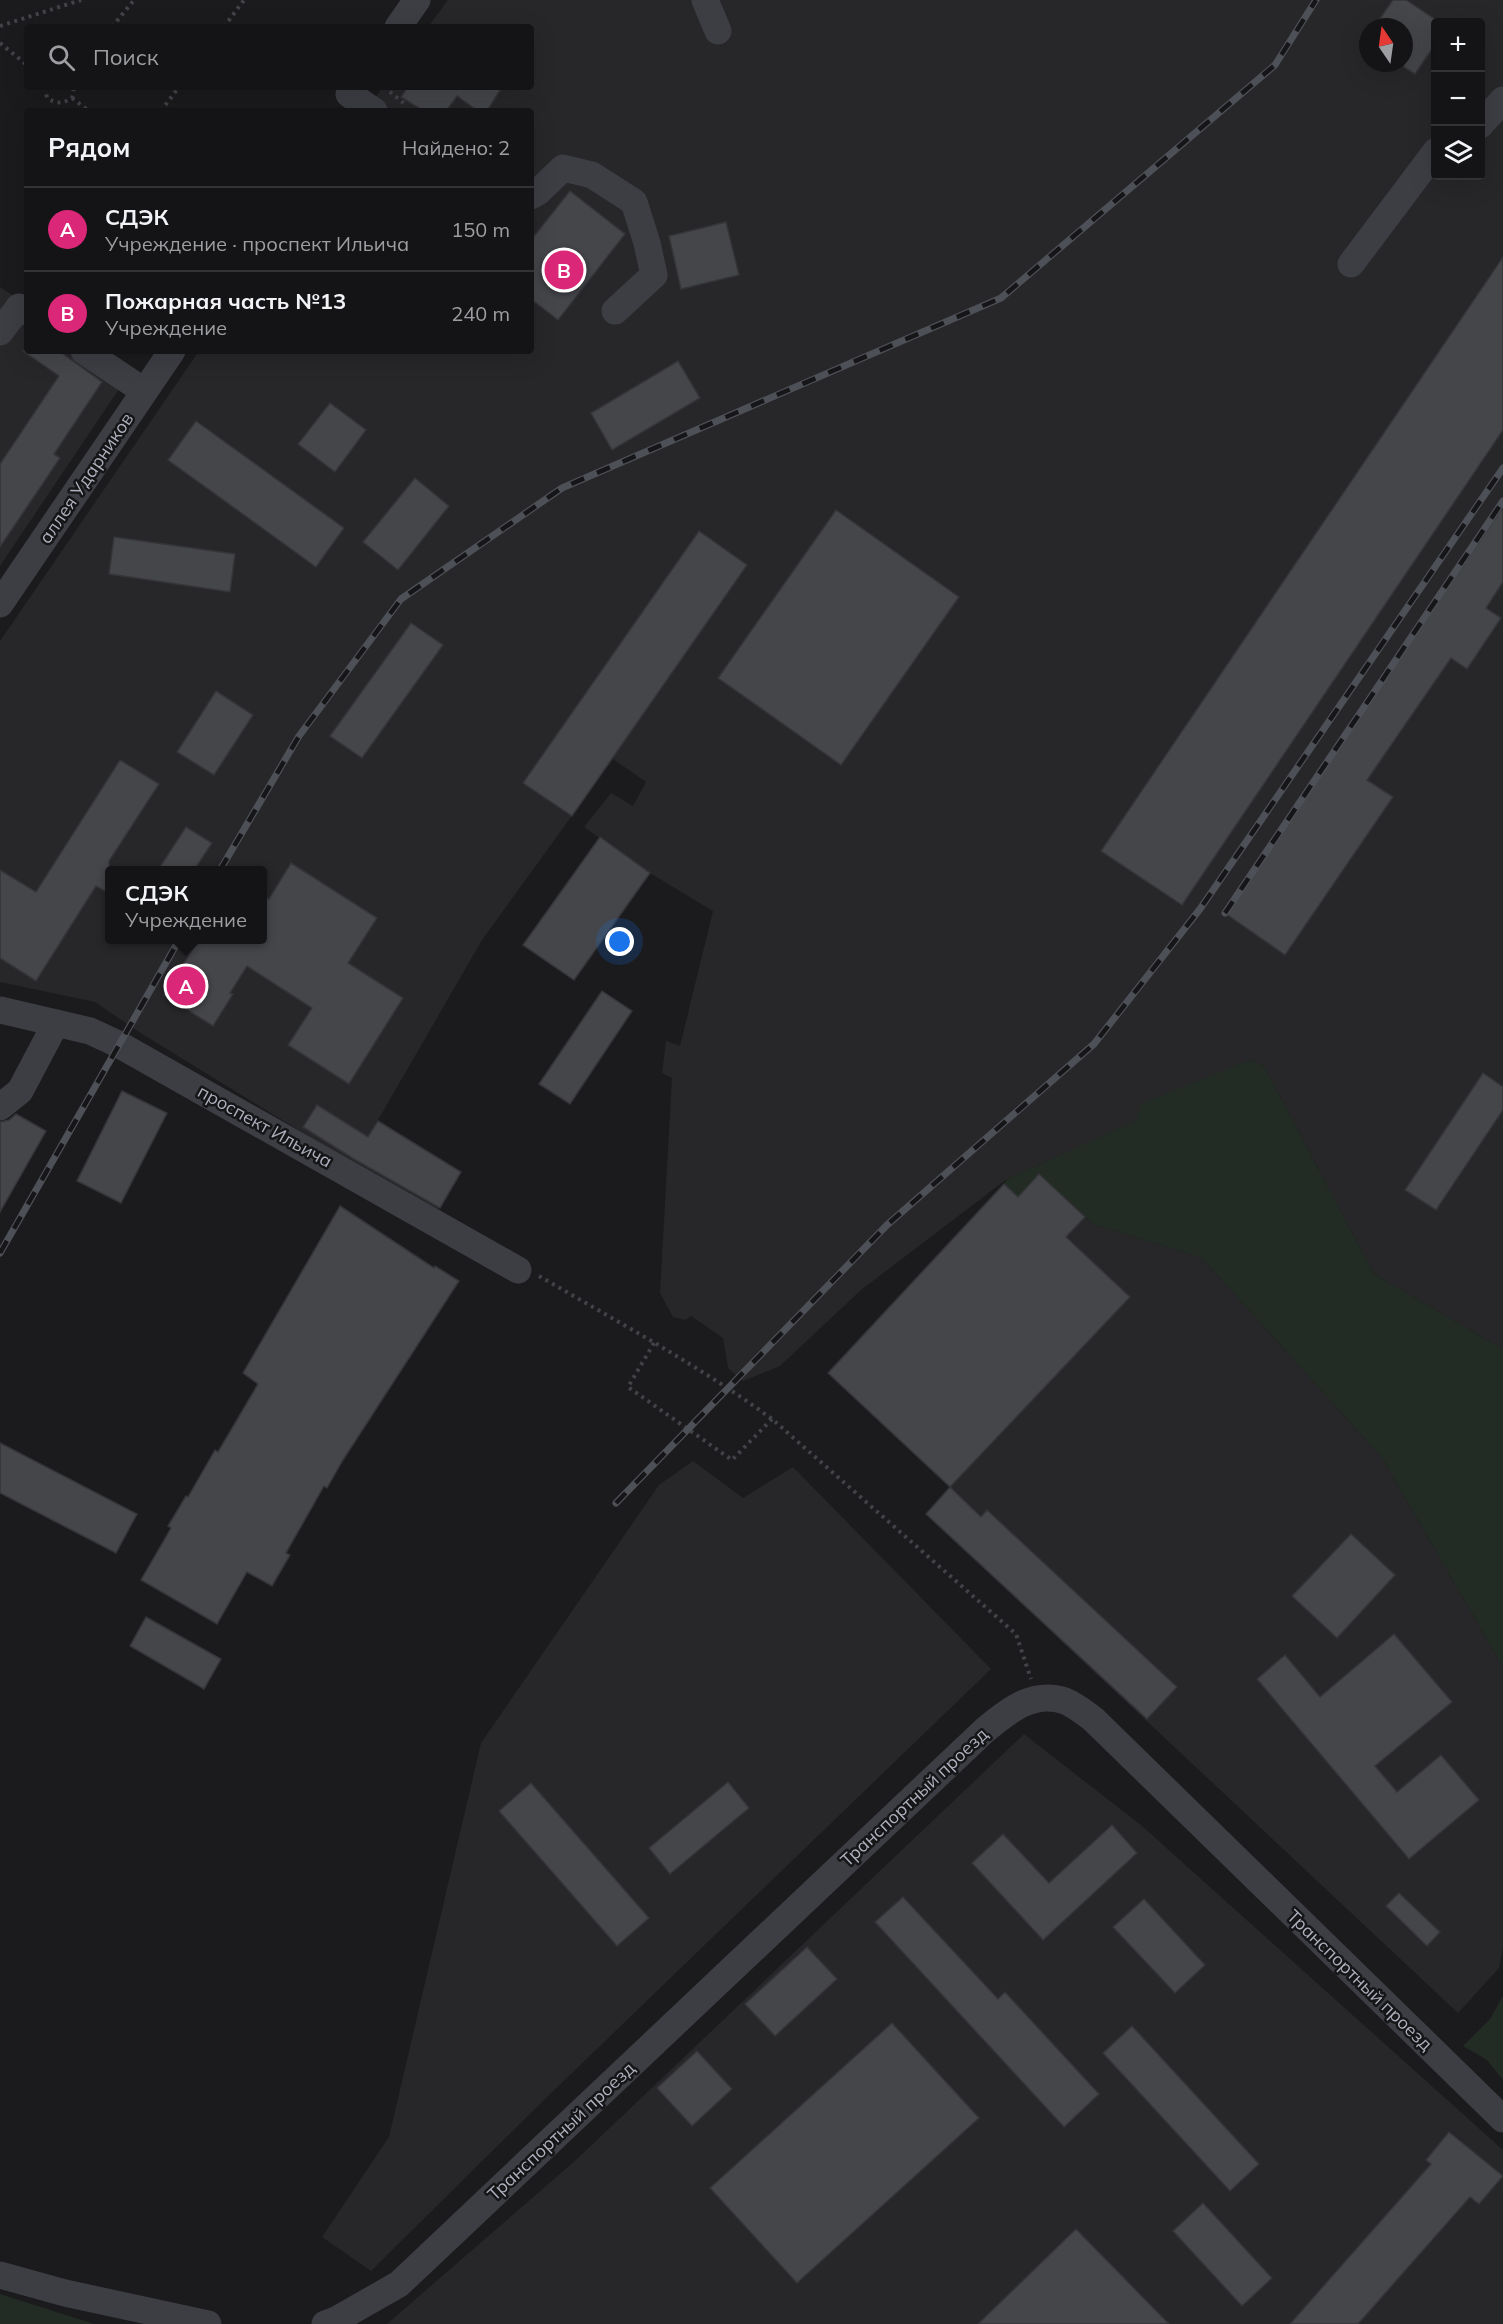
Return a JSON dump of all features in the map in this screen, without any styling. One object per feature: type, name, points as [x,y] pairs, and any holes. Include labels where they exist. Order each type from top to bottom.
[{"type":"street","points":[[400,24],[417,0]]},
{"type":"street","points":[[705,0],[718,31]]},
{"type":"street","points":[[347,97],[368,108]]},
{"type":"street","points":[[1485,120],[1503,100]]},
{"type":"street","points":[[1351,264],[1431,158]]},
{"type":"street","points":[[534,194],[563,168],[592,176],[634,202],[654,275],[615,311]]},
{"type":"street","points":[[0,332],[19,307],[24,310]]},
{"type":"street","points":[[88,354],[144,392]]},
{"type":"street","name":"аллея Ударников","points":[[0,604],[170,354]]},
{"type":"street","name":"проспект Ильича","points":[[0,1010],[90,1031],[118,1044],[518,1270]]},
{"type":"street","points":[[0,1107],[20,1091],[56,1023]]},
{"type":"street","name":"Транспортный проезд","points":[[325,2324],[399,2284],[985,1730],[1011,1708],[1038,1699],[1065,1701],[1093,1719],[1503,2120]]},
{"type":"street","points":[[0,2275],[64,2292],[208,2324]]},
{"type":"path","points":[[0,26],[81,0]]},
{"type":"path","points":[[114,24],[134,0]]},
{"type":"path","points":[[226,24],[244,0]]},
{"type":"path","points":[[0,44],[24,63]]},
{"type":"path","points":[[46,90],[48,98],[55,103],[64,103],[72,98],[73,90]]},
{"type":"path","points":[[163,108],[177,90]]},
{"type":"path","points":[[388,90],[406,105]]},
{"type":"path","points":[[72,98],[85,108]]},
{"type":"path","points":[[518,1270],[536,1274],[654,1342],[728,1388],[772,1419],[1016,1634],[1038,1699]]},
{"type":"path","points":[[654,1342],[628,1387],[732,1460],[772,1419]]},
{"type":"shaded area","points":[[448,0],[1503,0],[1503,1349],[1374,1274],[1264,1066],[1250,1060],[1138,1120],[1007,1179],[861,1290],[780,1366],[743,1381],[728,1368],[723,1338],[691,1316],[685,1320],[673,1317],[660,1293],[672,1078],[662,1073],[666,1041],[680,1046],[713,911],[650,873],[584,827],[611,793],[633,806],[646,782],[613,759],[482,940],[378,1120],[461,1172],[435,1214],[139,1032],[95,1002],[0,982],[0,641],[197,354],[534,354],[534,108],[368,108],[381,90],[534,90],[534,24],[430,24]]},
{"type":"shaded area","points":[[0,287],[24,303],[24,354],[99,354],[129,374],[0,566]]},
{"type":"shaded area","points":[[1250,1060],[1264,1066],[1374,1274],[1503,1349],[1503,1667],[1382,1458],[1202,1258],[1093,1224],[1039,1174],[1018,1197],[1004,1184],[1007,1179],[1137,1120],[1141,1104]]},
{"type":"shaded area","points":[[1039,1174],[1093,1224],[1202,1258],[1382,1458],[1503,1667],[1503,1948],[1499,1968],[1458,2013],[926,1514],[950,1487],[828,1373],[1004,1184],[1018,1196]]},
{"type":"shaded area","points":[[693,1461],[743,1498],[793,1467],[991,1669],[544,2100],[371,2271],[322,2237],[389,2137],[481,1743],[659,1485]]},
{"type":"shaded area","points":[[1024,1734],[1142,1826],[1503,2150],[1503,2324],[387,2324],[577,2159]]},
{"type":"shaded area","points":[[1503,1996],[1503,2080],[1487,2060],[1463,2046],[1490,2019]]},
{"type":"shaded area","points":[[0,2294],[94,2324],[0,2324]]},
{"type":"building","points":[[1393,0],[1406,0],[1433,18],[1431,18],[1431,50],[1415,74],[1412,72],[1413,18],[1380,18]]},
{"type":"building","points":[[406,90],[500,90],[489,108],[474,108],[457,96],[448,108],[419,108],[401,97]]},
{"type":"building","points":[[570,191],[625,234],[558,320],[534,301],[534,236]]},
{"type":"building","points":[[726,222],[739,275],[681,289],[669,236]]},
{"type":"building","points":[[1503,257],[1503,430],[1182,905],[1101,851]]},
{"type":"building","points":[[27,354],[63,354],[102,382],[54,454],[60,458],[0,547],[0,464],[59,376]]},
{"type":"building","points":[[678,361],[700,398],[612,450],[591,413]]},
{"type":"building","points":[[330,403],[366,430],[335,472],[298,444]]},
{"type":"building","points":[[196,421],[344,528],[316,567],[168,460]]},
{"type":"building","points":[[415,478],[449,506],[398,570],[363,542]]},
{"type":"building","points":[[1503,507],[1503,582],[1486,608],[1501,618],[1467,669],[1451,658],[1367,780],[1393,797],[1285,955],[1225,913]]},
{"type":"building","points":[[836,510],[959,597],[841,765],[718,678]]},
{"type":"building","points":[[699,531],[747,565],[572,816],[523,783]]},
{"type":"building","points":[[114,537],[235,554],[230,592],[109,574]]},
{"type":"building","points":[[411,623],[443,645],[362,758],[330,736]]},
{"type":"building","points":[[216,691],[253,715],[214,775],[177,752]]},
{"type":"building","points":[[120,760],[159,784],[109,861],[109,866],[105,866],[105,891],[96,886],[36,981],[0,958],[0,870],[36,892]]},
{"type":"building","points":[[186,827],[212,843],[197,866],[161,866]]},
{"type":"building","points":[[600,837],[650,873],[574,980],[523,945]]},
{"type":"building","points":[[291,863],[377,918],[348,963],[403,998],[349,1084],[288,1045],[312,1008],[247,966],[213,1026],[164,995],[196,944],[267,944],[267,898],[269,899]]},
{"type":"building","points":[[602,991],[632,1011],[570,1104],[539,1084]]},
{"type":"building","points":[[1483,1073],[1503,1087],[1503,1110],[1436,1210],[1405,1190]]},
{"type":"building","points":[[122,1091],[167,1113],[121,1203],[77,1181]]},
{"type":"building","points":[[317,1105],[368,1137],[378,1121],[461,1172],[440,1208],[303,1127]]},
{"type":"building","points":[[16,1114],[46,1131],[0,1212],[0,1122],[9,1120]]},
{"type":"building","points":[[1039,1174],[1085,1217],[1066,1237],[1130,1297],[950,1487],[828,1373],[1004,1184],[1018,1197]]},
{"type":"building","points":[[340,1206],[434,1268],[435,1266],[459,1281],[327,1488],[324,1486],[286,1553],[290,1555],[272,1586],[247,1572],[217,1624],[141,1580],[171,1528],[168,1526],[215,1450],[218,1452],[258,1384],[243,1373]]},
{"type":"building","points":[[0,1443],[137,1514],[116,1553],[0,1493]]},
{"type":"building","points":[[950,1487],[981,1517],[987,1510],[1177,1687],[1147,1719],[926,1514]]},
{"type":"building","points":[[1351,1534],[1395,1575],[1337,1638],[1292,1596]]},
{"type":"building","points":[[146,1617],[221,1659],[204,1689],[130,1646]]},
{"type":"building","points":[[1394,1634],[1452,1702],[1375,1766],[1397,1792],[1441,1755],[1479,1800],[1409,1859],[1257,1679],[1285,1655],[1320,1697]]},
{"type":"building","points":[[728,1782],[749,1808],[670,1874],[649,1848]]},
{"type":"building","points":[[531,1783],[649,1918],[617,1946],[499,1811]]},
{"type":"building","points":[[1112,1825],[1137,1853],[1043,1940],[972,1863],[1003,1834],[1049,1883]]},
{"type":"building","points":[[1399,1893],[1440,1932],[1427,1946],[1386,1906]]},
{"type":"building","points":[[903,1897],[998,1999],[1005,1992],[1099,2094],[1064,2127],[875,1922]]},
{"type":"building","points":[[1144,1899],[1205,1965],[1175,1993],[1113,1927]]},
{"type":"building","points":[[807,1947],[837,1979],[775,2036],[745,2004]]},
{"type":"building","points":[[892,2023],[979,2118],[797,2283],[710,2188]]},
{"type":"building","points":[[1132,2026],[1259,2164],[1230,2191],[1103,2053]]},
{"type":"building","points":[[697,2051],[732,2089],[692,2126],[657,2088]]},
{"type":"building","points":[[1449,2132],[1503,2176],[1479,2204],[1470,2197],[1358,2324],[1290,2324],[1431,2164],[1426,2160]]},
{"type":"building","points":[[1203,2203],[1272,2278],[1242,2306],[1173,2231]]},
{"type":"building","points":[[1076,2229],[1169,2324],[978,2324]]},
{"type":"railway","points":[[222,866],[299,736],[401,599],[562,488],[1001,298],[1275,65],[1316,0]]},
{"type":"railway","points":[[616,1503],[887,1225],[1094,1044],[1200,909],[1503,468]]},
{"type":"railway","points":[[1225,913],[1503,501]]},
{"type":"railway","points":[[0,1253],[177,944]]},
{"type":"place","name":"Пожарная часть №13","points":[[564,270]]},
{"type":"place","name":"СДЭК","points":[[186,986]]}]
